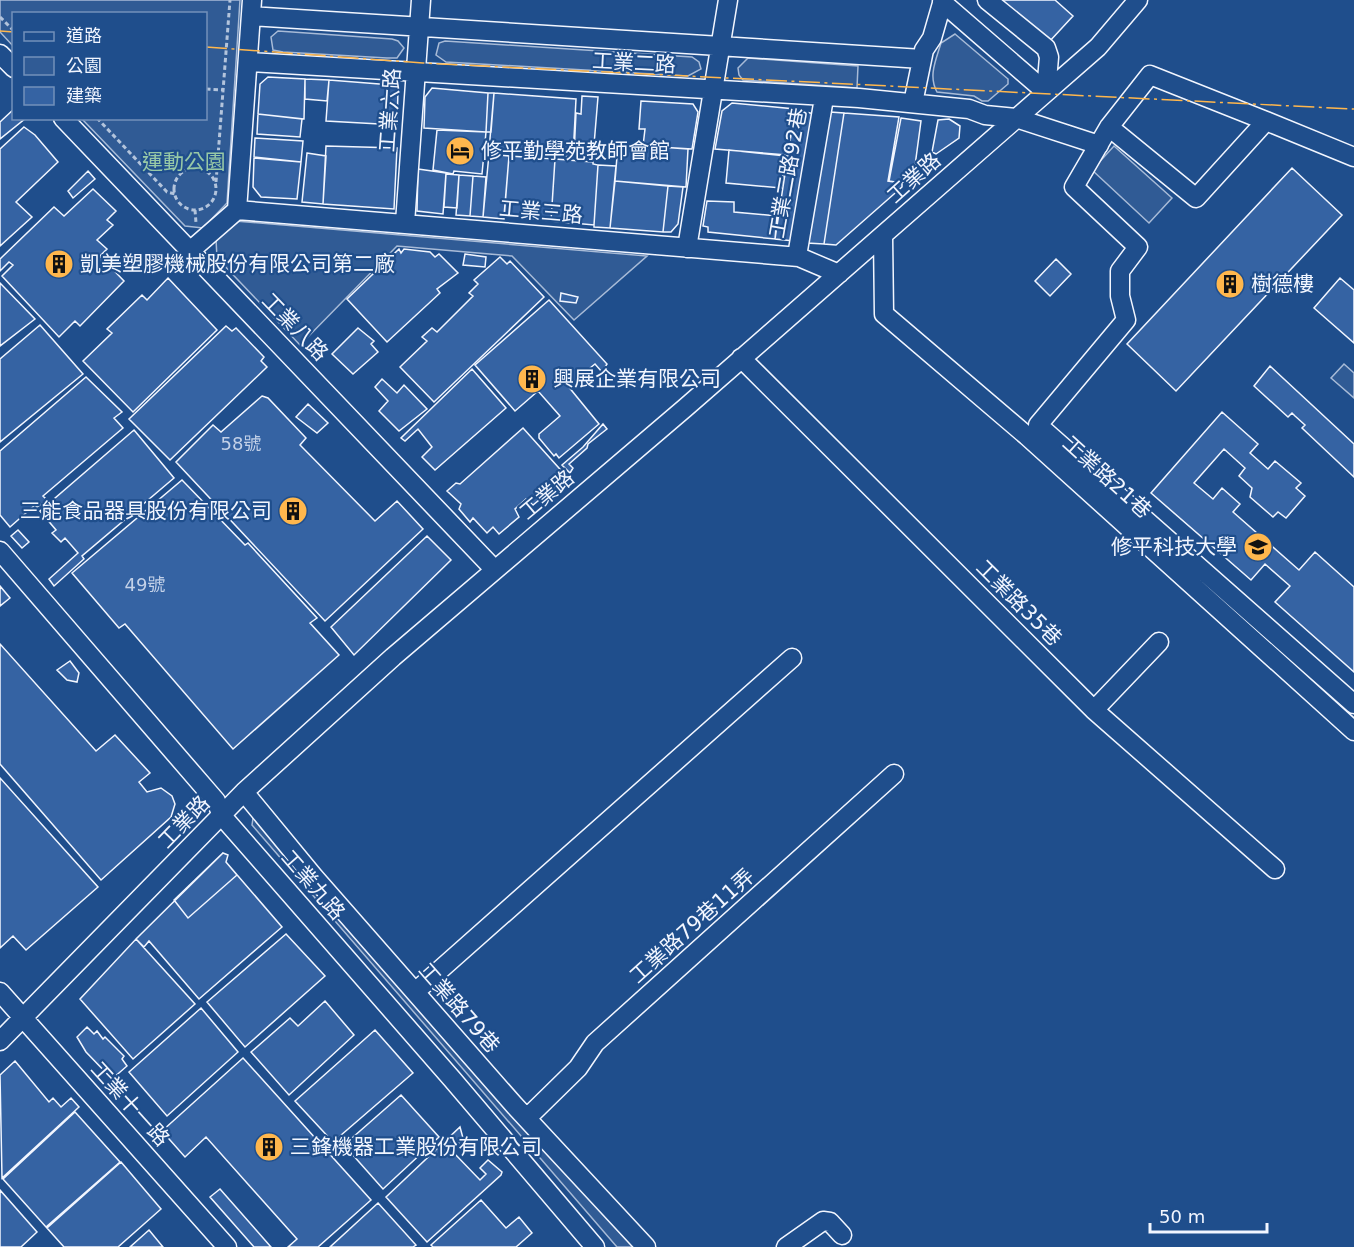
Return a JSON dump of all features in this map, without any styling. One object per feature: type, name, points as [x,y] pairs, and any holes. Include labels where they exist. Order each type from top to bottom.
[{"type":"street","name":"工業六路","points":[[405,223],[421,0]]},
{"type":"street","points":[[687,248],[728,0]]},
{"type":"street","points":[[944,3],[967,0]]},
{"type":"street","points":[[987,0],[1046,48],[1049,57],[1046,92]]},
{"type":"street","name":"工業路","points":[[0,1041],[244,792],[494,569],[883,236],[1098,47],[1138,0]]},
{"type":"street","points":[[913,104],[922,59],[944,3]]},
{"type":"street","points":[[944,3],[1046,92]]},
{"type":"street","name":"工業二路","points":[[252,8],[419,27],[922,59]]},
{"type":"street","points":[[190,251],[237,210],[252,8]]},
{"type":"street","points":[[0,54],[12,66]]},
{"type":"street","name":"工業二路","points":[[248,62],[713,90],[969,109],[985,115],[1016,118],[1099,145]]},
{"type":"street","points":[[1354,157],[1150,75],[1109,127],[1074,187],[1138,247],[1120,271],[1120,296],[1126,320],[1032,430],[1354,704]]},
{"type":"street","name":"工業二路92巷","points":[[797,256],[824,98]]},
{"type":"street","name":"工業八路","points":[[65,120],[494,569]]},
{"type":"street","points":[[1109,127],[1196,198],[1266,121]]},
{"type":"street","name":"工業三路","points":[[237,210],[797,256],[839,274]]},
{"type":"street","name":"工業路21巷","points":[[883,236],[884,314],[1032,430],[1354,731]]},
{"type":"street","name":"工業路35巷","points":[[741,358],[1094,710],[1275,869]]},
{"type":"street","name":"工業九路","points":[[0,551],[216,801],[222,816],[452,1079],[595,1247]]},
{"type":"street","points":[[1094,710],[1160,642]]},
{"type":"street","points":[[415,992],[792,658]]},
{"type":"street","name":"工業路79巷11弄","points":[[527,1118],[578,1068],[595,1043],[894,774]]},
{"type":"street","name":"工業路79巷","points":[[244,792],[314,877],[415,992],[646,1247]]},
{"type":"street","name":"工業十一路","points":[[0,992],[227,1247]]},
{"type":"street","points":[[786,1247],[823,1221],[830,1222],[842,1235]]},
{"type":"path","points":[[99,120],[167,192],[175,194],[183,206],[192,210],[203,210],[215,197],[225,90],[230,0]]},
{"type":"path","points":[[0,17],[12,29]]},
{"type":"path","points":[[207,89],[225,90]]},
{"type":"path","points":[[175,194],[178,177],[189,167],[198,167],[208,172],[216,182]]},
{"type":"green space","name":"運動公園","points":[[0,0],[240,0],[227,203],[203,228],[185,226],[83,120],[207,120],[207,12],[12,12],[12,45],[0,32]]},
{"type":"green space","points":[[278,31],[392,39],[398,41],[404,48],[397,58],[283,52],[273,50],[271,37]]},
{"type":"green space","points":[[955,34],[1008,79],[1008,84],[988,101],[982,101],[974,96],[937,92],[934,86],[933,74],[941,43]]},
{"type":"green space","points":[[445,41],[692,57],[699,62],[701,69],[688,76],[446,62],[436,55],[439,43]]},
{"type":"green space","points":[[748,58],[858,66],[857,88],[743,80],[738,68]]},
{"type":"green space","points":[[1114,146],[1172,198],[1149,223],[1092,170]]},
{"type":"green space","points":[[235,221],[647,256],[574,320],[512,256],[397,246],[300,345],[217,258],[216,239]]},
{"type":"green space","points":[[1344,364],[1354,373],[1354,398],[1331,378]]},
{"type":"green space","points":[[254,812],[639,1247],[617,1247],[252,825]]},
{"type":"building","points":[[1000,0],[1055,0],[1073,16],[1049,42]]},
{"type":"building","points":[[268,77],[305,79],[304,119],[258,114],[260,84]]},
{"type":"building","points":[[305,79],[329,80],[327,101],[305,99]]},
{"type":"building","points":[[329,80],[392,85],[398,90],[397,125],[326,121]]},
{"type":"building","points":[[432,88],[488,93],[486,132],[424,128],[425,97]]},
{"type":"building","points":[[488,93],[494,93],[491,132],[486,132]]},
{"type":"building","points":[[494,93],[576,99],[573,157],[489,150]]},
{"type":"building","points":[[582,96],[598,97],[593,157],[574,154],[576,113],[581,114]]},
{"type":"building","points":[[641,101],[693,104],[698,112],[692,149],[643,146],[645,129],[639,129]]},
{"type":"building","points":[[732,103],[795,109],[787,155],[715,149],[722,111]]},
{"type":"building","points":[[795,109],[814,114],[794,241],[775,239]]},
{"type":"building","points":[[12,111],[12,120],[24,120],[0,139],[0,122]]},
{"type":"building","points":[[830,112],[844,113],[824,244],[807,243]]},
{"type":"building","points":[[844,113],[899,117],[888,181],[902,183],[902,187],[836,245],[824,244]]},
{"type":"building","points":[[258,114],[302,119],[300,137],[257,134]]},
{"type":"building","points":[[901,118],[921,121],[914,173],[902,183],[889,181]]},
{"type":"building","points":[[949,119],[960,126],[959,138],[936,154],[932,152],[938,120]]},
{"type":"building","points":[[24,127],[35,135],[58,162],[16,202],[32,217],[0,246],[0,149]]},
{"type":"building","name":"修平勤學苑教師會館","points":[[437,130],[486,132],[482,174],[454,171],[453,174],[433,170]]},
{"type":"building","points":[[255,138],[303,141],[301,162],[254,157]]},
{"type":"building","points":[[618,144],[688,149],[686,187],[615,181]]},
{"type":"building","points":[[326,146],[397,148],[394,209],[323,204]]},
{"type":"building","points":[[729,150],[786,156],[781,188],[726,183]]},
{"type":"building","points":[[307,153],[326,156],[323,204],[302,202]]},
{"type":"building","points":[[489,154],[509,156],[504,219],[483,217]]},
{"type":"building","points":[[509,156],[555,159],[551,221],[504,216]]},
{"type":"building","points":[[254,158],[301,162],[297,199],[261,197],[253,187]]},
{"type":"building","points":[[555,159],[593,162],[598,165],[594,225],[551,221]]},
{"type":"building","points":[[598,165],[616,166],[610,228],[594,227]]},
{"type":"building","name":"樹德樓","points":[[1292,168],[1342,215],[1176,391],[1127,344]]},
{"type":"building","points":[[418,169],[446,173],[443,214],[417,211]]},
{"type":"building","points":[[88,171],[95,179],[73,198],[68,191]]},
{"type":"building","points":[[446,174],[459,175],[457,208],[444,207]]},
{"type":"building","points":[[459,175],[473,176],[470,216],[456,215]]},
{"type":"building","points":[[473,176],[486,177],[483,217],[470,216]]},
{"type":"building","points":[[615,181],[668,186],[663,232],[610,228]]},
{"type":"building","points":[[668,186],[683,187],[678,224],[671,232],[663,232]]},
{"type":"building","name":"凱美塑膠機械股份有限公司第二廠","points":[[93,189],[116,211],[107,220],[113,225],[97,240],[107,249],[100,256],[124,281],[80,326],[75,321],[59,337],[2,276],[13,265],[9,262],[0,271],[0,259],[54,207],[64,216]]},
{"type":"building","points":[[707,201],[734,202],[734,212],[777,216],[775,239],[708,232],[708,227],[703,226]]},
{"type":"building","points":[[399,249],[401,253],[404,249],[430,252],[435,257],[439,254],[458,273],[437,289],[440,293],[387,342],[347,299]]},
{"type":"building","points":[[465,254],[486,257],[485,267],[463,265]]},
{"type":"building","points":[[500,257],[507,264],[510,261],[544,297],[434,402],[400,367],[427,341],[422,337],[432,328],[437,332],[473,296],[469,293],[478,284],[474,280]]},
{"type":"building","points":[[1056,259],[1071,274],[1050,296],[1035,281]]},
{"type":"building","points":[[168,278],[217,330],[133,412],[83,361],[112,333],[107,329],[142,295],[147,300]]},
{"type":"building","points":[[1340,278],[1354,290],[1354,343],[1314,308]]},
{"type":"building","points":[[0,283],[35,319],[0,346]]},
{"type":"building","points":[[561,293],[578,297],[576,303],[560,301]]},
{"type":"building","name":"興展企業有限公司","points":[[549,300],[607,364],[605,367],[613,378],[609,380],[595,364],[568,386],[599,424],[559,458],[556,454],[554,456],[539,438],[539,434],[560,416],[538,391],[515,411],[475,365]]},
{"type":"building","points":[[40,325],[83,374],[0,442],[0,359]]},
{"type":"building","points":[[226,326],[232,331],[236,328],[264,357],[261,361],[267,367],[170,460],[129,419]]},
{"type":"building","points":[[358,328],[374,341],[371,344],[378,352],[353,374],[332,354]]},
{"type":"building","points":[[1270,366],[1354,444],[1354,477],[1302,428],[1305,425],[1292,413],[1288,417],[1254,386]]},
{"type":"building","points":[[472,369],[506,408],[435,470],[422,457],[432,447],[418,429],[405,441],[401,438]]},
{"type":"building","points":[[86,377],[122,412],[114,418],[123,428],[43,496],[47,500],[37,507],[35,505],[10,527],[0,515],[0,451]]},
{"type":"building","points":[[382,379],[397,393],[404,385],[427,409],[399,431],[379,411],[388,401],[375,387]]},
{"type":"building","name":"三能食品器具股份有限公司","points":[[262,396],[268,398],[306,438],[300,445],[375,521],[397,501],[423,529],[325,621],[176,462],[213,425],[221,432]]},
{"type":"building","points":[[308,404],[328,423],[317,433],[296,417]]},
{"type":"building","points":[[1222,412],[1258,444],[1250,453],[1268,469],[1275,461],[1301,483],[1296,488],[1305,496],[1286,518],[1278,512],[1273,517],[1250,497],[1252,488],[1239,476],[1245,468],[1224,449],[1194,483],[1213,499],[1222,488],[1240,504],[1233,512],[1299,570],[1315,552],[1354,587],[1354,672],[1275,602],[1290,586],[1265,564],[1251,580],[1151,493]]},
{"type":"building","points":[[603,424],[607,429],[588,444],[587,448],[569,464],[573,468],[570,473],[562,465],[583,447]]},
{"type":"building","points":[[523,428],[567,477],[533,505],[526,499],[515,509],[519,517],[499,534],[493,527],[487,533],[473,518],[470,522],[459,509],[461,504],[447,491],[456,483],[460,484]]},
{"type":"building","points":[[134,430],[174,478],[82,556],[84,559],[54,586],[49,579],[78,553],[65,538],[61,542],[52,533],[56,530],[40,511]]},
{"type":"building","points":[[182,480],[245,545],[248,543],[317,618],[310,623],[339,655],[233,749],[125,624],[119,628],[72,573]]},
{"type":"building","points":[[18,530],[29,542],[22,548],[11,536]]},
{"type":"building","points":[[427,536],[451,560],[354,655],[331,627]]},
{"type":"building","points":[[0,586],[10,598],[0,606]]},
{"type":"building","points":[[0,644],[96,751],[115,735],[150,773],[139,782],[147,792],[161,788],[172,796],[175,804],[171,817],[101,880],[0,764]]},
{"type":"building","points":[[70,661],[79,673],[77,682],[67,680],[57,670]]},
{"type":"building","points":[[0,778],[98,887],[26,950],[13,936],[0,948]]},
{"type":"building","points":[[223,853],[228,855],[226,862],[282,927],[199,999],[149,941],[144,947],[136,939]]},
{"type":"building","points":[[223,853],[228,855],[226,862],[237,875],[188,918],[174,900]]},
{"type":"building","points":[[286,934],[325,976],[245,1047],[207,1002]]},
{"type":"building","points":[[136,939],[195,1004],[133,1059],[80,999]]},
{"type":"building","points":[[325,1001],[354,1035],[289,1095],[251,1052],[290,1018],[298,1026]]},
{"type":"building","points":[[201,1008],[238,1052],[167,1116],[129,1072]]},
{"type":"building","points":[[87,1027],[94,1034],[97,1031],[103,1039],[105,1037],[124,1056],[122,1059],[127,1066],[112,1079],[86,1052],[77,1037]]},
{"type":"building","points":[[375,1030],[413,1073],[333,1142],[295,1101]]},
{"type":"building","name":"三鋒機器工業股份有限公司","points":[[243,1058],[371,1200],[318,1247],[288,1247],[297,1239],[206,1137],[185,1157],[162,1131]]},
{"type":"building","points":[[15,1061],[49,1102],[53,1098],[61,1107],[71,1098],[79,1107],[2,1178],[0,1075]]},
{"type":"building","points":[[401,1095],[439,1137],[383,1189],[344,1145]]},
{"type":"building","points":[[75,1112],[120,1162],[46,1227],[3,1179]]},
{"type":"building","points":[[460,1127],[463,1138],[452,1151],[480,1180],[486,1174],[480,1168],[488,1160],[502,1172],[427,1242],[386,1197]]},
{"type":"building","points":[[121,1162],[161,1209],[118,1247],[64,1247],[47,1228]]},
{"type":"building","points":[[220,1189],[271,1247],[254,1247],[210,1197]]},
{"type":"building","points":[[0,1190],[37,1232],[21,1247],[0,1247]]},
{"type":"building","points":[[481,1200],[506,1228],[519,1217],[532,1233],[516,1247],[433,1247],[431,1245]]},
{"type":"building","points":[[378,1203],[416,1245],[413,1247],[330,1247]]},
{"type":"building","points":[[149,1230],[163,1247],[130,1247]]},
{"type":"power","points":[[0,31],[12,32]]},
{"type":"power","points":[[207,47],[423,63],[1354,109]]},
{"type":"place","name":"修平勤學苑教師會館","points":[[460,151]]},
{"type":"place","name":"凱美塑膠機械股份有限公司第二廠","points":[[59,264]]},
{"type":"place","name":"樹德樓","points":[[1230,284]]},
{"type":"place","name":"興展企業有限公司","points":[[532,379]]},
{"type":"place","name":"三能食品器具股份有限公司","points":[[293,511]]},
{"type":"place","name":"修平科技大學","points":[[1258,547]]},
{"type":"place","name":"三鋒機器工業股份有限公司","points":[[269,1147]]}]
